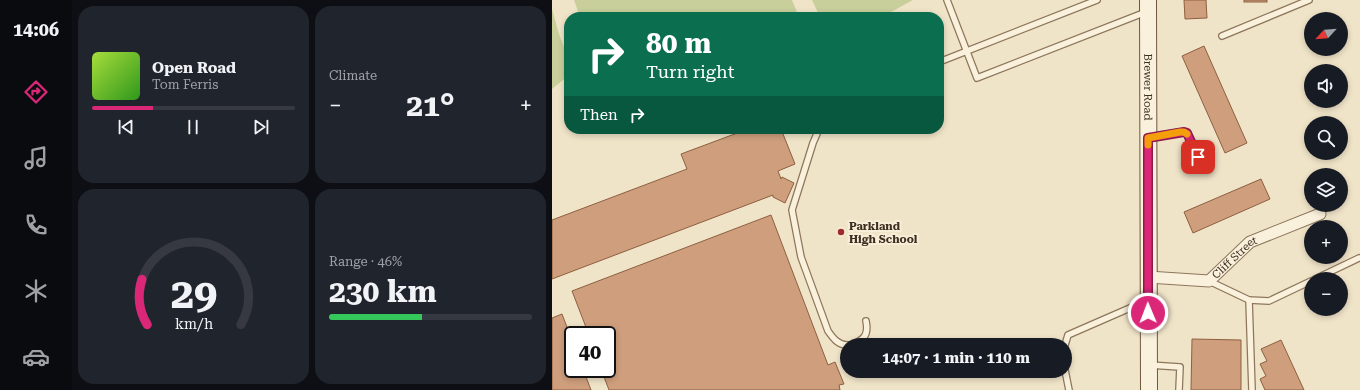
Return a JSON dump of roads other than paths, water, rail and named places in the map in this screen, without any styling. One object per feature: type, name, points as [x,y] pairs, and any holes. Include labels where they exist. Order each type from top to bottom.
[{"type":"street","name":"Brewer Road","points":[[1148,6],[1149,390]]},
{"type":"street","name":"Cliff Street","points":[[1148,277],[1209,281],[1250,242],[1320,214]]},
{"type":"lane","points":[[947,0],[977,78],[1148,6]]},
{"type":"lane","points":[[944,60],[1097,0]]},
{"type":"lane","points":[[1222,36],[1309,0]]},
{"type":"lane","points":[[1148,138],[1180,132],[1187,133],[1203,168]]},
{"type":"lane","points":[[816,134],[812,143],[792,210],[801,257],[828,331],[840,344]]},
{"type":"lane","points":[[1330,272],[1360,258]]},
{"type":"lane","points":[[1209,281],[1249,300],[1269,301],[1304,284]]},
{"type":"lane","points":[[1067,338],[1068,335],[1148,300]]},
{"type":"lane","points":[[1249,300],[1252,390]]},
{"type":"lane","points":[[863,338],[868,330],[866,322]]},
{"type":"lane","points":[[1149,365],[1180,366],[1179,390]]},
{"type":"lane","points":[[1067,378],[1069,390]]},
{"type":"place","name":"Parkland High School","points":[[841,232]]}]
